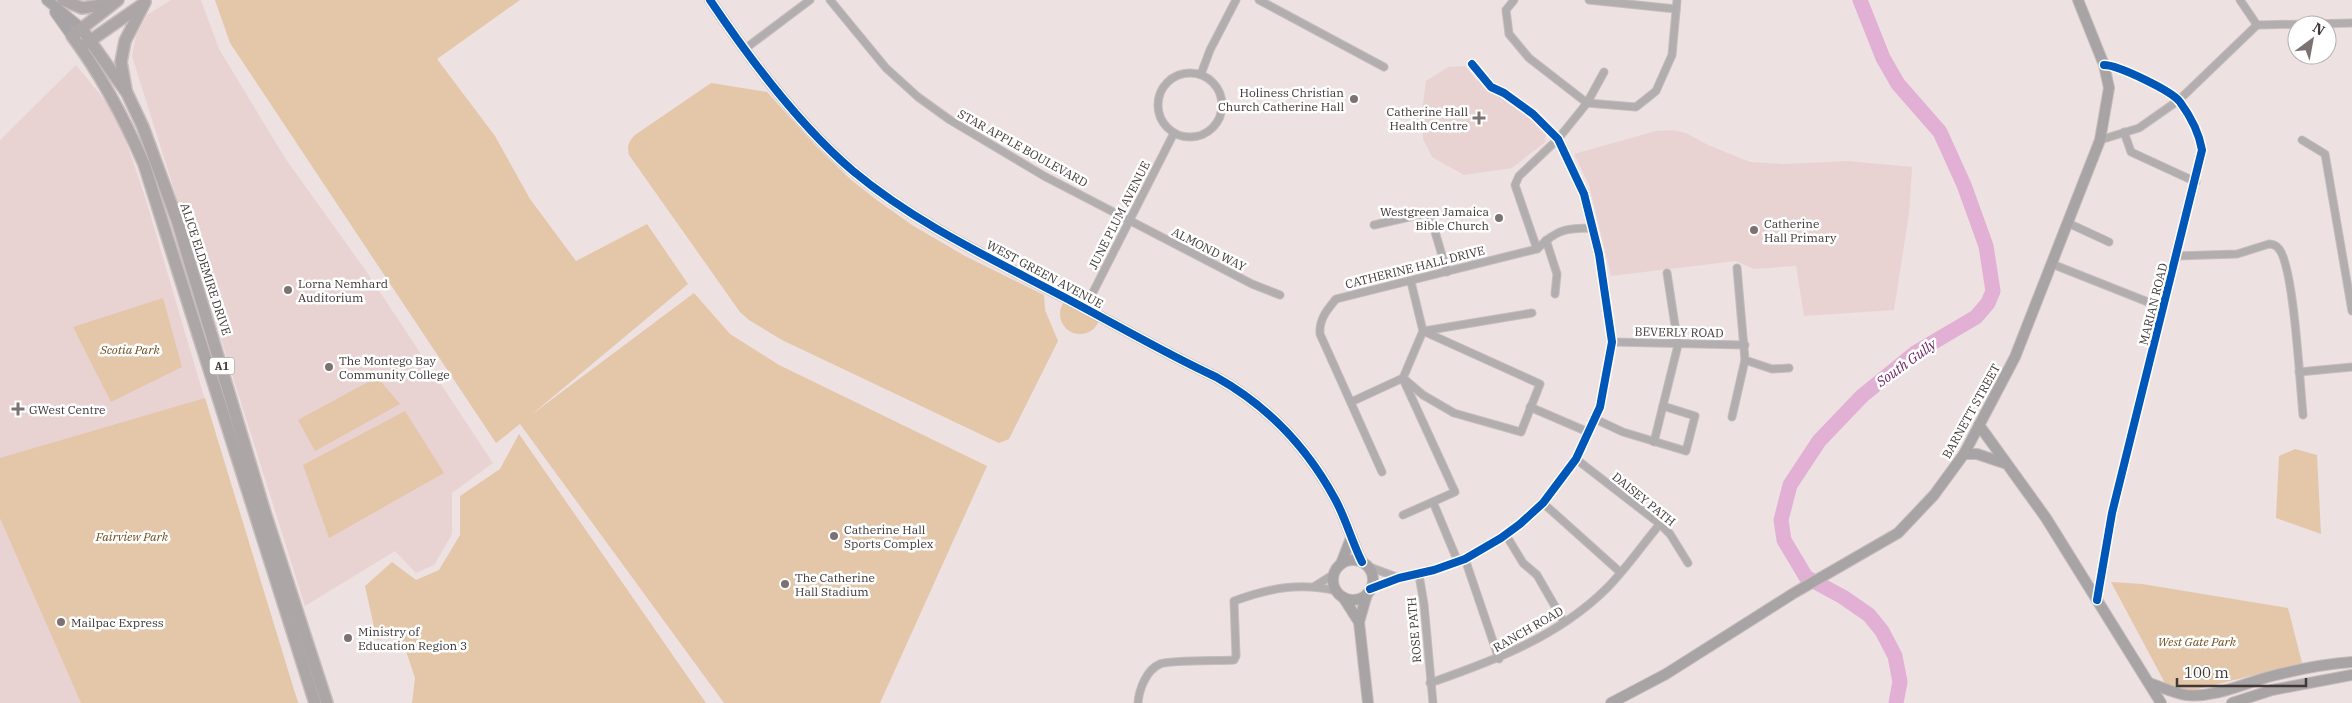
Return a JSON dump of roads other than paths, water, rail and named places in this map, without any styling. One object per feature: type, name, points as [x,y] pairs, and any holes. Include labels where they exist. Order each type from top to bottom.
[{"type":"main road","points":[[63,0],[82,8],[97,8],[116,2]]},
{"type":"main road","points":[[86,44],[147,1]]},
{"type":"main road","points":[[127,93],[122,62],[125,41],[147,1]]},
{"type":"main road","points":[[76,32],[116,2]]},
{"type":"main road","name":"A1","points":[[76,32],[86,44]]},
{"type":"main road","name":"ALICE ELDEMIRE DRIVE","points":[[86,44],[127,93],[142,127],[177,220],[265,513],[327,703]]},
{"type":"main road","name":"ALICE ELDEMIRE DRIVE","points":[[86,44],[124,116],[157,200],[211,379],[315,703]]},
{"type":"street","points":[[47,0],[76,32]]},
{"type":"street","name":"WEST GREEN AVENUE","points":[[710,0],[780,94],[822,142],[854,172],[893,200],[959,242],[1232,386],[1265,409],[1302,449],[1334,497],[1350,538],[1364,564]]},
{"type":"street","points":[[746,48],[810,0]]},
{"type":"street","name":"STAR APPLE BOULEVARD","points":[[830,0],[886,68],[937,111],[972,135],[1044,176],[1129,219]]},
{"type":"street","points":[[1201,74],[1210,50],[1236,0]]},
{"type":"street","points":[[1259,0],[1384,67]]},
{"type":"street","points":[[1514,0],[1506,10],[1509,34],[1529,58],[1587,103],[1636,107],[1656,91],[1672,56],[1677,0]]},
{"type":"street","points":[[1589,0],[1676,9]]},
{"type":"street","name":"BARNETT STREET","points":[[1611,703],[1666,674],[1794,593],[1898,533],[1930,500],[1964,454],[2015,357],[2100,140],[2109,88],[2104,65],[2078,0]]},
{"type":"street","points":[[2240,0],[2257,25]]},
{"type":"street","points":[[2100,140],[2139,128],[2179,100],[2257,25],[2352,23]]},
{"type":"street","points":[[1138,703],[1143,682],[1150,672],[1160,664],[1234,660],[1236,656],[1234,601],[1289,586],[1315,586],[1356,599],[1399,578],[1419,574],[1462,560],[1506,535],[1543,503],[1576,459],[1600,407],[1612,342],[1599,254],[1593,228],[1584,194],[1558,139],[1533,114],[1504,93],[1492,87],[1472,64]]},
{"type":"street","name":"MARIAN ROAD","points":[[2097,600],[2112,513],[2196,182],[2202,150],[2199,133],[2179,100],[2139,77],[2111,65],[2104,65]]},
{"type":"street","points":[[1190,72],[1201,74],[1212,81],[1220,93],[1223,106],[1219,119],[1210,131],[1203,135],[1188,138],[1174,133],[1166,127],[1157,108],[1162,88],[1169,79],[1179,74],[1190,72]]},
{"type":"street","points":[[1537,248],[1515,185],[1519,176],[1558,139],[1587,103],[1604,72]]},
{"type":"street","points":[[2124,132],[2131,152],[2196,182]]},
{"type":"street","name":"JUNE PLUM AVENUE","points":[[1085,308],[1174,133]]},
{"type":"street","points":[[2302,140],[2325,154],[2352,311]]},
{"type":"street","points":[[1374,224],[1427,213],[1430,215],[1447,272]]},
{"type":"street","name":"ALMOND WAY","points":[[1129,219],[1252,284],[1280,295]]},
{"type":"street","points":[[2068,223],[2109,242]]},
{"type":"street","name":"CATHERINE HALL DRIVE","points":[[1382,472],[1320,334],[1320,325],[1325,311],[1336,299],[1411,282],[1537,248],[1553,234],[1568,228],[1593,228]]},
{"type":"street","points":[[1546,240],[1557,274],[1555,294]]},
{"type":"street","points":[[2176,256],[2237,254],[2269,244],[2274,245],[2280,250],[2289,278],[2303,415]]},
{"type":"street","points":[[2052,264],[2164,308]]},
{"type":"street","points":[[1732,417],[1745,360],[1737,268]]},
{"type":"street","points":[[1654,442],[1678,345],[1667,273]]},
{"type":"street","points":[[1351,402],[1403,378],[1423,331],[1411,282]]},
{"type":"street","points":[[1423,331],[1532,313]]},
{"type":"street","points":[[1403,378],[1423,395],[1454,413],[1521,432],[1540,384],[1423,331]]},
{"type":"street","name":"BEVERLY ROAD","points":[[1612,342],[1678,345],[1745,345]]},
{"type":"street","points":[[1745,360],[1772,369],[1789,368]]},
{"type":"street","points":[[2299,372],[2352,367]]},
{"type":"street","points":[[1403,378],[1455,492],[1403,515]]},
{"type":"street","points":[[1595,419],[1622,432],[1686,451],[1696,417],[1663,406]]},
{"type":"street","points":[[1530,407],[1588,432]]},
{"type":"street","points":[[1979,425],[2004,464],[2046,518],[2161,703]]},
{"type":"street","points":[[1964,454],[1984,456],[2004,464]]},
{"type":"street","name":"DAISEY PATH","points":[[1576,459],[1660,524],[1670,534],[1688,564]]},
{"type":"street","points":[[1433,502],[1462,560],[1499,659]]},
{"type":"street","points":[[1543,503],[1620,572]]},
{"type":"street","name":"RANCH ROAD","points":[[1430,684],[1499,659],[1564,622],[1607,588],[1660,524]]},
{"type":"street","points":[[1506,535],[1523,563],[1537,575],[1564,622]]},
{"type":"street","points":[[1315,586],[1334,574],[1341,564],[1350,538]]},
{"type":"street","points":[[1341,564],[1350,560],[1399,578]]},
{"type":"street","points":[[1364,564],[1372,577],[1359,622],[1368,703]]},
{"type":"street","points":[[1334,574],[1333,583],[1359,622]]},
{"type":"street","name":"ROSE PATH","points":[[1419,574],[1424,604],[1433,703]]},
{"type":"street","points":[[2149,683],[2185,695],[2209,694],[2271,676],[2326,664],[2352,662]]},
{"type":"street","points":[[2232,703],[2272,690],[2352,675]]},
{"type":"waterway","name":"South Gully","points":[[1860,0],[1883,58],[1898,84],[1940,132],[1964,185],[1986,246],[1993,291],[1988,303],[1976,317],[1915,353],[1862,396],[1819,441],[1790,485],[1781,520],[1784,540],[1806,577],[1843,597],[1869,615],[1882,631],[1895,656],[1900,682],[1896,703]]},
{"type":"place","name":"Holiness Christian Church Catherine Hall","points":[[1354,99]]},
{"type":"place","name":"Catherine Hall Health Centre","points":[[1479,118]]},
{"type":"place","name":"Westgreen Jamaica Bible Church","points":[[1499,218]]},
{"type":"place","name":"Catherine Hall Primary","points":[[1754,230]]},
{"type":"place","name":"Lorna Nemhard Auditorium","points":[[288,290]]},
{"type":"place","name":"The Montego Bay Community College","points":[[329,367]]},
{"type":"place","name":"GWest Centre","points":[[18,409]]},
{"type":"place","name":"Catherine Hall Sports Complex","points":[[834,536]]},
{"type":"place","name":"The Catherine Hall Stadium","points":[[785,584]]},
{"type":"place","name":"Mailpac Express","points":[[61,622]]},
{"type":"place","name":"Ministry of Education Region 3","points":[[348,638]]},
{"type":"park label","name":"Scotia Park","points":[[130,349]]},
{"type":"park label","name":"Fairview Park","points":[[132,536]]},
{"type":"park label","name":"West Gate Park","points":[[2197,641]]}]
